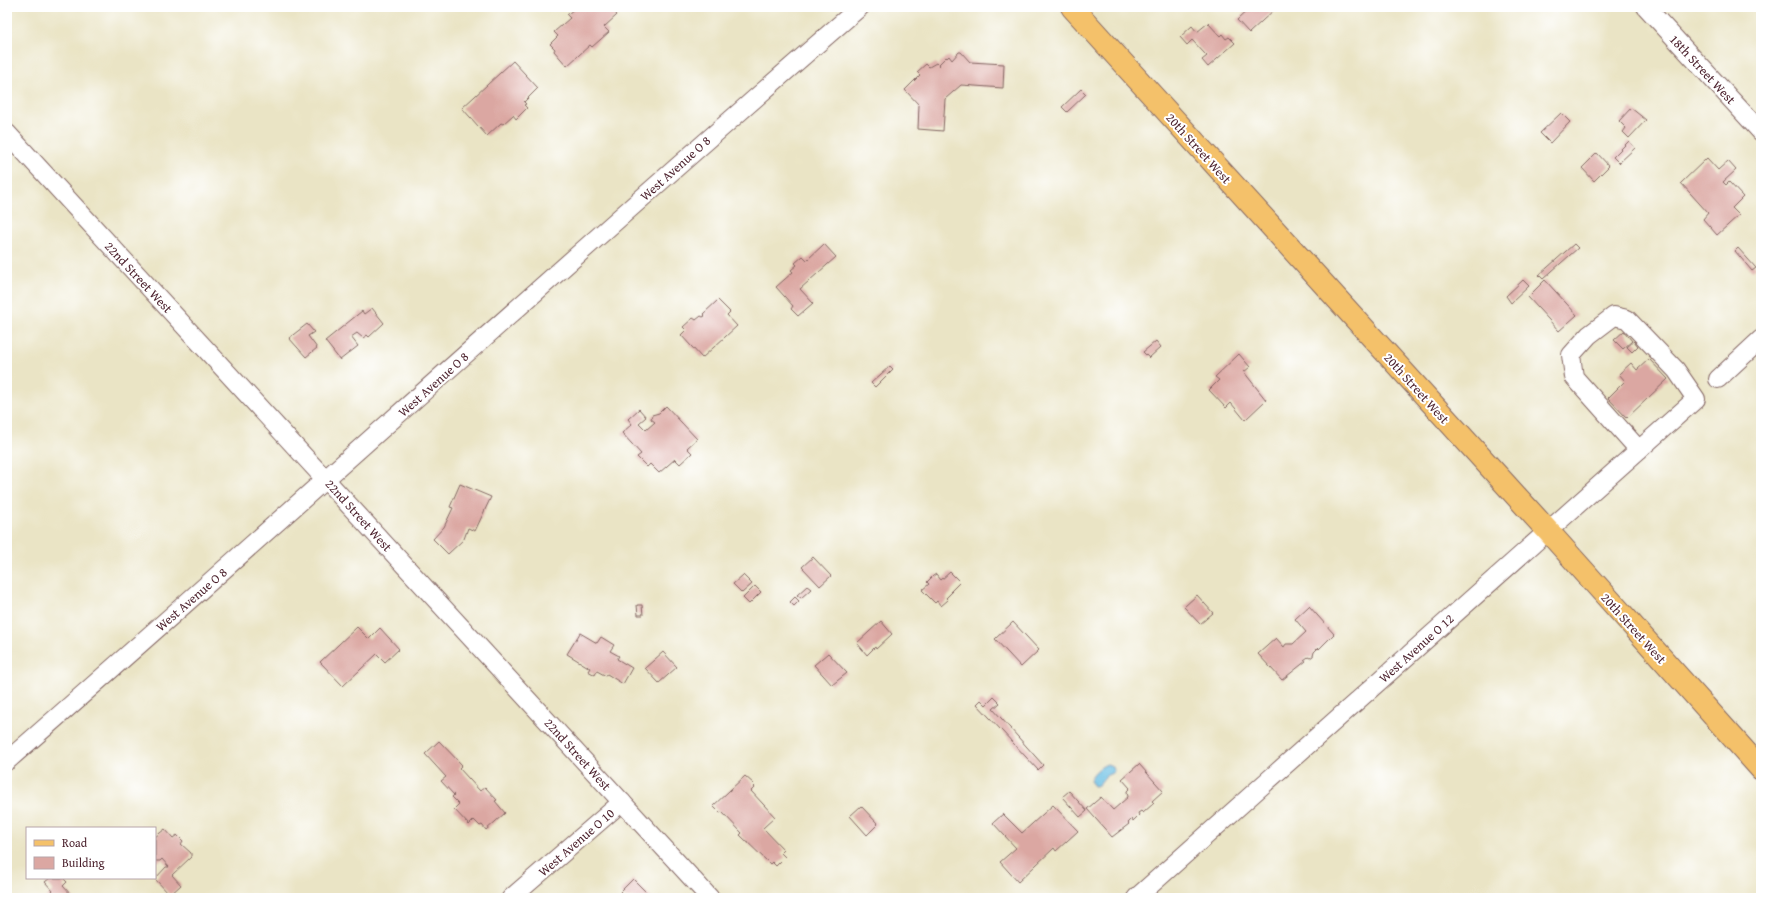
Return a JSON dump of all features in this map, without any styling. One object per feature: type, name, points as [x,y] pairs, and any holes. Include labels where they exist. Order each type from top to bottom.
[{"type":"main road","name":"20th Street West","points":[[1072,7],[1548,531],[1761,769]]},
{"type":"street","name":"West Avenue O 8","points":[[7,761],[724,124],[860,7]]},
{"type":"street","name":"18th Street West","points":[[1646,7],[1761,132]]},
{"type":"street","name":"22nd Street West","points":[[7,133],[710,898]]},
{"type":"street","name":"West Avenue O 12","points":[[1136,898],[1639,450],[1696,399],[1676,370],[1627,319],[1614,316],[1589,335],[1571,355],[1574,377],[1639,450]]},
{"type":"street","points":[[1718,379],[1761,339]]},
{"type":"street","name":"West Avenue O 10","points":[[511,898],[622,802]]},
{"type":"water","points":[[1107,764],[1113,766],[1114,771],[1107,775],[1099,785],[1094,786],[1090,781],[1092,776],[1099,768]]},
{"type":"building","points":[[576,7],[582,7],[584,9],[586,7],[610,7],[617,15],[604,27],[609,32],[592,47],[590,45],[567,66],[550,44],[558,36],[554,32],[570,18],[567,15]]},
{"type":"building","points":[[1251,7],[1273,7],[1275,9],[1249,33],[1237,20]]},
{"type":"building","points":[[1208,23],[1220,36],[1222,34],[1226,39],[1229,37],[1235,43],[1208,67],[1202,60],[1207,56],[1192,40],[1187,45],[1180,37],[1192,26],[1197,32]]},
{"type":"building","points":[[959,52],[961,52],[970,62],[1004,64],[1003,88],[961,85],[945,99],[943,131],[918,129],[919,105],[905,90],[920,75],[917,72],[926,64],[929,67],[936,63],[939,66],[939,64],[946,57],[947,58],[949,56],[952,60]]},
{"type":"building","points":[[513,61],[538,88],[524,102],[526,104],[524,105],[527,108],[516,119],[513,115],[503,124],[501,123],[487,136],[462,108]]},
{"type":"building","points":[[1081,89],[1086,94],[1067,112],[1062,107]]},
{"type":"building","points":[[1631,108],[1646,120],[1629,138],[1623,132],[1626,128],[1619,121]]},
{"type":"building","points":[[1561,113],[1570,122],[1550,143],[1540,133]]},
{"type":"building","points":[[1629,141],[1635,148],[1619,163],[1613,157]]},
{"type":"building","points":[[1597,153],[1609,166],[1594,181],[1582,168]]},
{"type":"building","points":[[1707,158],[1718,170],[1728,161],[1736,170],[1723,182],[1726,185],[1729,182],[1743,197],[1732,208],[1739,215],[1717,235],[1703,219],[1708,213],[1681,183]]},
{"type":"building","points":[[824,244],[836,257],[800,289],[813,303],[798,316],[791,309],[793,306],[776,287],[793,272],[791,270],[797,265],[795,263],[803,256],[807,260]]},
{"type":"building","points":[[1574,244],[1578,248],[1543,279],[1539,275]]},
{"type":"building","points":[[1738,248],[1756,268],[1752,271],[1735,251]]},
{"type":"building","points":[[1523,280],[1529,286],[1511,303],[1506,296]]},
{"type":"building","points":[[1545,280],[1577,315],[1559,331],[1528,297]]},
{"type":"building","points":[[718,300],[730,312],[727,315],[737,326],[702,358],[681,335],[686,330],[683,327],[693,318],[696,320],[701,316],[705,316],[703,314]]},
{"type":"building","points":[[372,308],[384,323],[369,337],[367,335],[363,338],[357,333],[351,337],[358,346],[340,360],[325,341],[362,311],[364,314]]},
{"type":"building","points":[[307,324],[314,332],[308,336],[317,348],[306,357],[289,338]]},
{"type":"building","points":[[1624,331],[1632,341],[1623,349],[1614,340]]},
{"type":"building","points":[[1156,341],[1161,347],[1149,358],[1143,352]]},
{"type":"building","points":[[1634,341],[1638,346],[1632,352],[1627,347]]},
{"type":"building","points":[[1239,354],[1250,367],[1244,372],[1266,400],[1245,420],[1231,403],[1226,408],[1209,390],[1219,380],[1215,377]]},
{"type":"building","points":[[1649,359],[1668,379],[1627,418],[1608,398],[1625,381],[1619,374],[1631,363],[1637,370]]},
{"type":"building","points":[[890,366],[893,369],[875,387],[871,383]]},
{"type":"building","points":[[666,406],[697,439],[687,448],[692,453],[680,464],[675,459],[659,473],[650,464],[647,467],[637,457],[641,454],[622,433],[632,424],[628,419],[639,409],[646,417],[639,423],[646,430],[655,422],[651,419],[652,415],[659,413]]},
{"type":"building","points":[[460,484],[491,497],[475,531],[468,528],[464,539],[448,554],[433,539],[444,527],[453,508],[450,507]]},
{"type":"building","points":[[813,557],[831,576],[820,586],[802,567]]},
{"type":"building","points":[[950,572],[960,582],[946,598],[948,600],[941,606],[937,601],[935,603],[922,590],[929,584],[927,582],[936,574],[941,580]]},
{"type":"building","points":[[743,575],[752,584],[742,593],[733,584]]},
{"type":"building","points":[[755,586],[761,592],[749,604],[743,598]]},
{"type":"building","points":[[807,586],[811,589],[801,598],[797,595]]},
{"type":"building","points":[[1197,595],[1213,613],[1200,624],[1184,607]]},
{"type":"building","points":[[795,597],[799,601],[794,606],[790,602]]},
{"type":"building","points":[[637,605],[642,605],[643,615],[638,615]]},
{"type":"building","points":[[1309,606],[1334,634],[1314,652],[1313,656],[1304,660],[1306,661],[1282,680],[1258,654],[1276,638],[1284,647],[1286,644],[1293,644],[1306,632],[1295,619]]},
{"type":"building","points":[[881,621],[892,634],[867,655],[857,643]]},
{"type":"building","points":[[1013,622],[1039,650],[1021,667],[995,639]]},
{"type":"building","points":[[357,627],[369,639],[380,628],[399,649],[385,662],[377,654],[343,686],[320,662]]},
{"type":"building","points":[[580,633],[597,643],[601,637],[614,645],[610,651],[619,656],[617,659],[632,668],[623,684],[607,674],[606,676],[597,671],[595,675],[588,671],[590,668],[567,654]]},
{"type":"building","points":[[663,652],[677,667],[659,683],[645,668]]},
{"type":"building","points":[[828,653],[847,673],[832,685],[814,665]]},
{"type":"building","points":[[994,697],[1000,703],[993,709],[1043,765],[1038,770],[977,704],[981,700],[986,705]]},
{"type":"building","points":[[439,741],[462,765],[459,768],[480,791],[485,787],[497,800],[495,801],[505,813],[486,830],[482,825],[480,826],[474,820],[469,825],[454,809],[459,804],[452,797],[454,795],[441,781],[446,777],[425,754]]},
{"type":"building","points":[[1139,764],[1163,791],[1152,801],[1154,803],[1143,813],[1141,811],[1138,813],[1139,815],[1133,821],[1132,819],[1128,823],[1129,824],[1112,837],[1087,809],[1101,797],[1113,810],[1128,797],[1127,791],[1130,788],[1122,779]]},
{"type":"building","points":[[745,776],[754,784],[753,785],[755,787],[751,791],[775,817],[763,828],[784,850],[781,853],[785,857],[776,866],[772,862],[770,864],[740,835],[742,833],[722,812],[720,813],[713,806]]},
{"type":"building","points":[[1069,791],[1087,811],[1080,817],[1062,797]]},
{"type":"building","points":[[1053,805],[1078,831],[1056,851],[1054,848],[1018,882],[1000,862],[1016,848],[993,823],[1003,814],[1022,833]]},
{"type":"building","points":[[861,806],[878,824],[867,835],[850,816]]},
{"type":"building","points":[[165,829],[173,838],[177,835],[183,841],[181,844],[191,853],[191,857],[172,875],[181,885],[170,895],[155,879],[166,867],[169,867],[162,859],[160,861],[156,861],[156,836]]},
{"type":"building","points":[[49,879],[64,879],[67,882],[63,886],[74,898],[45,898],[53,891],[45,882]]},
{"type":"building","points":[[633,879],[652,898],[626,898],[620,892]]}]
